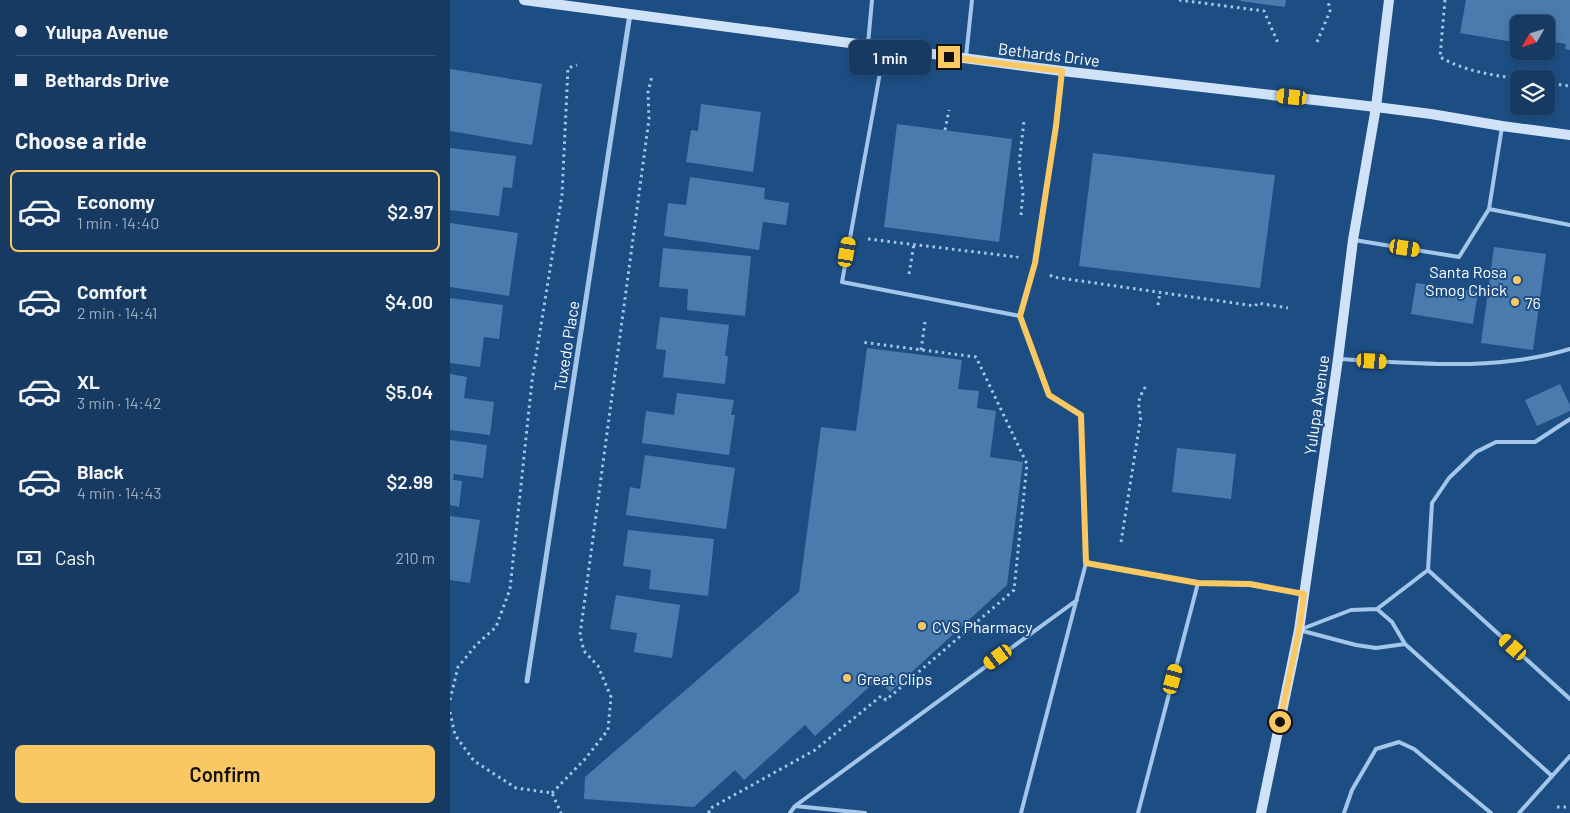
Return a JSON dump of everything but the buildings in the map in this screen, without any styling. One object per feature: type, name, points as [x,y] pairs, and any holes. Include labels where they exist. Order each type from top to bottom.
[{"type":"street","name":"Bethards Drive","points":[[524,0],[966,59],[1431,114],[1570,135]]},
{"type":"street","name":"Yulupa Avenue","points":[[1261,813],[1299,630],[1353,240],[1376,107],[1389,0]]},
{"type":"street","name":"Tuxedo Place","points":[[527,681],[630,14]]},
{"type":"lane","points":[[868,46],[872,0]]},
{"type":"lane","points":[[966,59],[972,0]]},
{"type":"lane","points":[[884,48],[842,282],[1020,316]]},
{"type":"lane","points":[[1021,813],[1086,563],[1081,415],[1049,395],[1020,316],[1035,263],[1056,126],[1062,71]]},
{"type":"lane","points":[[1353,240],[1459,257],[1490,209],[1502,126]]},
{"type":"lane","points":[[1490,209],[1570,225]]},
{"type":"lane","points":[[1338,359],[1435,364],[1497,362],[1552,355],[1570,349]]},
{"type":"lane","points":[[1299,630],[1351,610],[1376,609],[1428,570],[1432,503],[1449,478],[1476,452],[1496,442],[1535,442],[1570,419]]},
{"type":"lane","points":[[1086,563],[1198,583],[1250,584],[1304,594]]},
{"type":"lane","points":[[1428,570],[1570,699]]},
{"type":"lane","points":[[1138,813],[1198,583]]},
{"type":"lane","points":[[790,813],[795,806],[1076,600]]},
{"type":"lane","points":[[1376,609],[1392,622],[1405,644],[1552,776]]},
{"type":"lane","points":[[1299,630],[1376,648],[1405,644]]},
{"type":"lane","points":[[1344,813],[1352,790],[1376,749],[1399,742],[1414,749],[1491,813]]},
{"type":"lane","points":[[1520,813],[1570,756]]},
{"type":"lane","points":[[795,806],[865,813]]},
{"type":"path","points":[[1179,0],[1264,11],[1278,43]]},
{"type":"path","points":[[1317,42],[1330,12],[1328,0]]},
{"type":"path","points":[[1446,0],[1440,56],[1450,63],[1484,74],[1510,78]]},
{"type":"path","points":[[450,700],[458,667],[496,627],[510,589],[532,381],[562,195],[568,68],[576,65]]},
{"type":"path","points":[[552,793],[586,759],[608,730],[611,696],[598,666],[584,651],[580,635],[649,119],[648,92],[652,76]]},
{"type":"path","points":[[1555,84],[1570,86]]},
{"type":"path","points":[[945,130],[949,110]]},
{"type":"path","points":[[1020,221],[1023,193],[1019,164],[1024,121]]},
{"type":"path","points":[[850,236],[1017,257],[1018,248]]},
{"type":"path","points":[[909,274],[914,244]]},
{"type":"path","points":[[1035,263],[1053,277],[1255,306],[1258,303],[1288,308]]},
{"type":"path","points":[[1158,305],[1160,292]]},
{"type":"path","points":[[921,350],[924,322]]},
{"type":"path","points":[[709,813],[709,809],[815,750],[881,696],[886,700],[1014,590],[1027,464],[976,358],[861,342]]},
{"type":"path","points":[[1121,542],[1141,416],[1138,407],[1140,396],[1147,384]]},
{"type":"path","points":[[450,712],[455,735],[474,762],[516,788],[552,793]]},
{"type":"path","points":[[552,793],[561,813]]},
{"type":"path","points":[[1558,807],[1570,807]]},
{"type":"place","name":"Santa Rosa Smog Chick","points":[[1517,280]]},
{"type":"place","name":"76","points":[[1515,302]]},
{"type":"place","name":"CVS Pharmacy","points":[[922,626]]},
{"type":"place","name":"Great Clips","points":[[847,678]]},
{"type":"route","points":[[949,57],[1062,71],[1056,126],[1035,263],[1020,316],[1049,395],[1081,415],[1086,563],[1198,583],[1250,584],[1304,594],[1299,630],[1280,722]]}]
